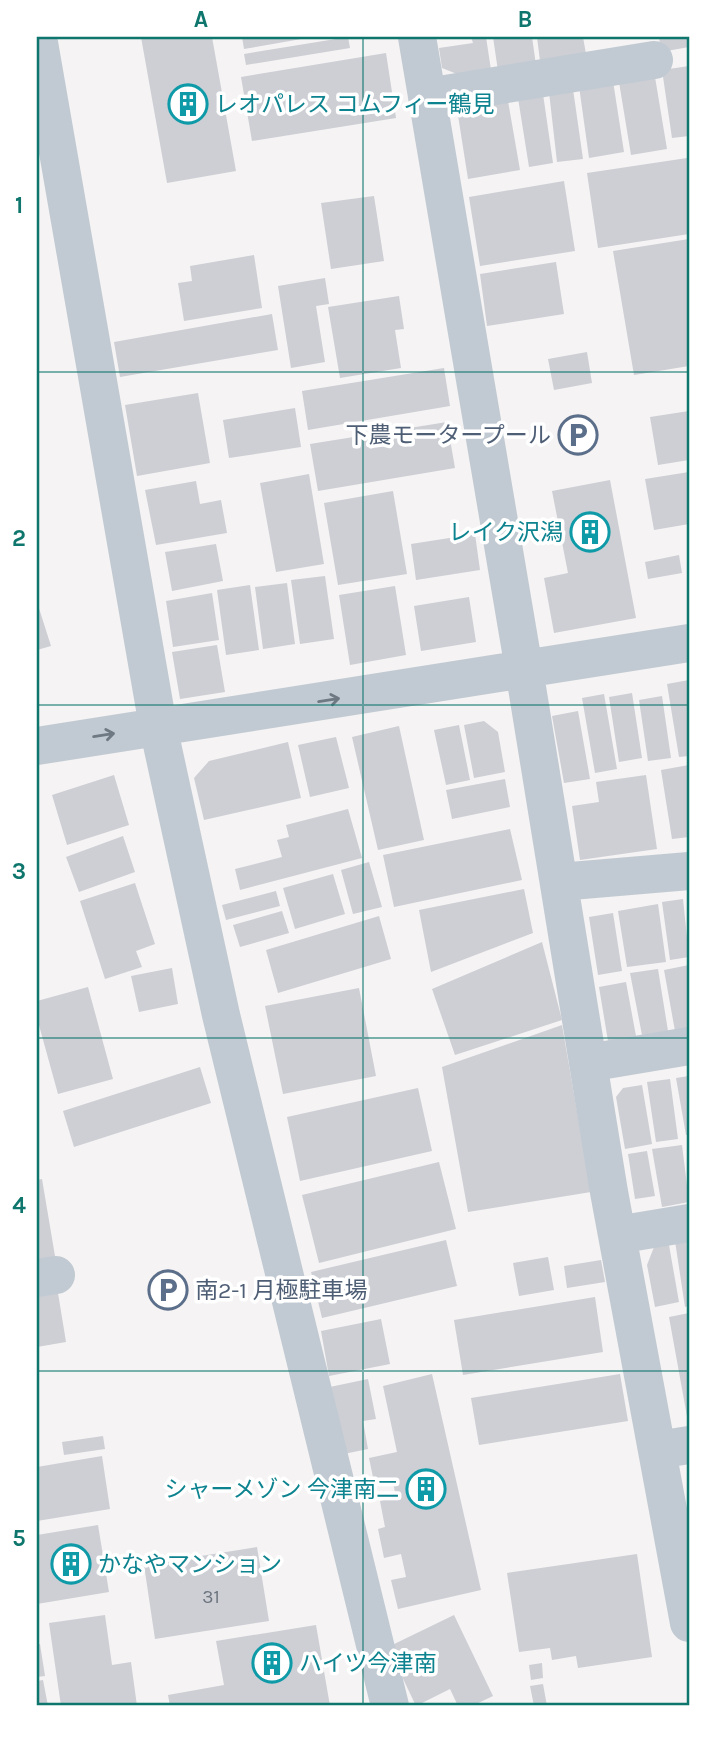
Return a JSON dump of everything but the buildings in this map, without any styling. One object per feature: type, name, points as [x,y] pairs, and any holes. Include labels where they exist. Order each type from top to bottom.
[{"type":"street","points":[[38,37],[158,726],[221,1015],[390,1706]]},
{"type":"street","points":[[417,37],[617,1235],[673,1448],[689,1623]]},
{"type":"street","points":[[427,97],[654,60]]},
{"type":"street","points":[[37,746],[689,643]]},
{"type":"street","points":[[559,883],[689,871]]},
{"type":"street","points":[[588,1063],[689,1046]]},
{"type":"street","points":[[617,1235],[689,1223]]},
{"type":"place","name":"レオパレス コムフィー鶴見","points":[[188,104]]},
{"type":"place","name":"下農モータープール","points":[[578,435]]},
{"type":"place","name":"レイク沢潟","points":[[590,532]]},
{"type":"place","name":"南2-1 月極駐車場","points":[[168,1290]]},
{"type":"place","name":"シャーメゾン 今津南二","points":[[426,1489]]},
{"type":"place","name":"かなやマンション","points":[[71,1564]]},
{"type":"place","name":"ハイツ今津南","points":[[272,1663]]}]
